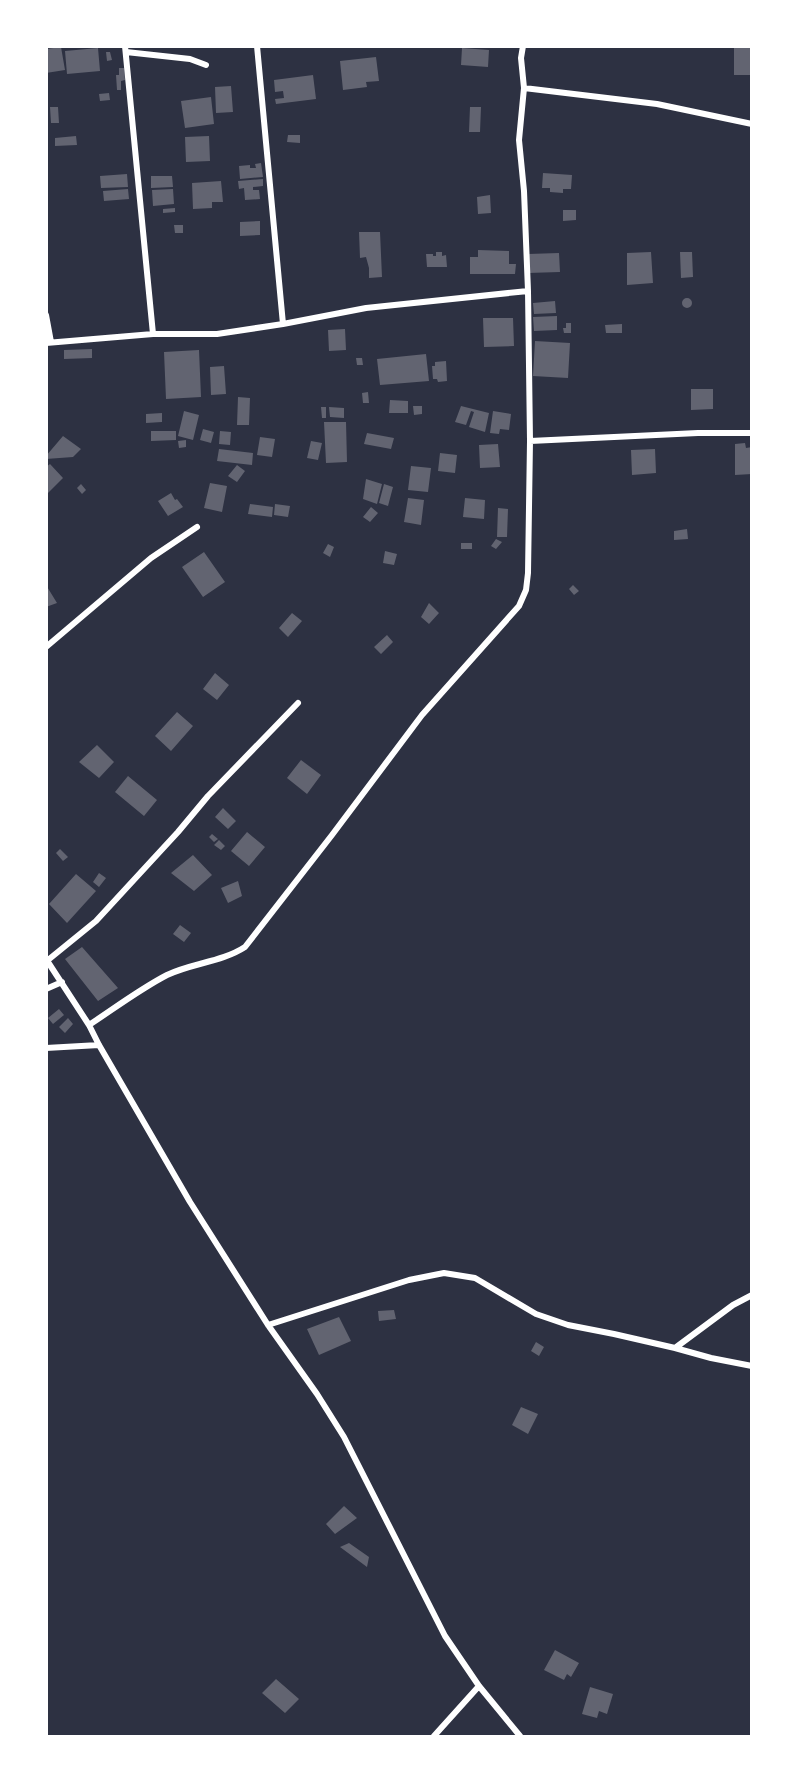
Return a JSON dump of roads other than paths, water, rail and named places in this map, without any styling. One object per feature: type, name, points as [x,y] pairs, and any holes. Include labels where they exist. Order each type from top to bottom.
[{"type":"street","points":[[257,46],[283,324]]},
{"type":"street","points":[[89,1025],[169,974],[234,954],[245,946],[332,836],[422,715],[519,606],[526,590],[528,573],[530,441],[528,291],[524,191],[519,140],[524,88],[521,58],[523,46]]},
{"type":"street","points":[[153,334],[125,49],[190,58],[206,65]]},
{"type":"street","points":[[524,88],[657,104],[752,124]]},
{"type":"street","points":[[46,315],[49,342],[153,334],[217,334],[366,308],[528,291]]},
{"type":"street","points":[[530,441],[698,433],[752,434]]},
{"type":"street","points":[[46,647],[151,558],[197,526]]},
{"type":"street","points":[[298,703],[208,796],[96,921],[47,960],[89,1025],[190,1202],[344,1437],[445,1636],[479,1686],[520,1737]]},
{"type":"street","points":[[46,989],[62,982]]},
{"type":"street","points":[[46,1048],[99,1045]]},
{"type":"street","points":[[268,1324],[410,1280],[444,1273],[475,1278],[536,1314],[568,1325],[752,1366]]},
{"type":"street","points":[[675,1348],[733,1305],[752,1295]]},
{"type":"street","points":[[434,1737],[479,1686]]}]
